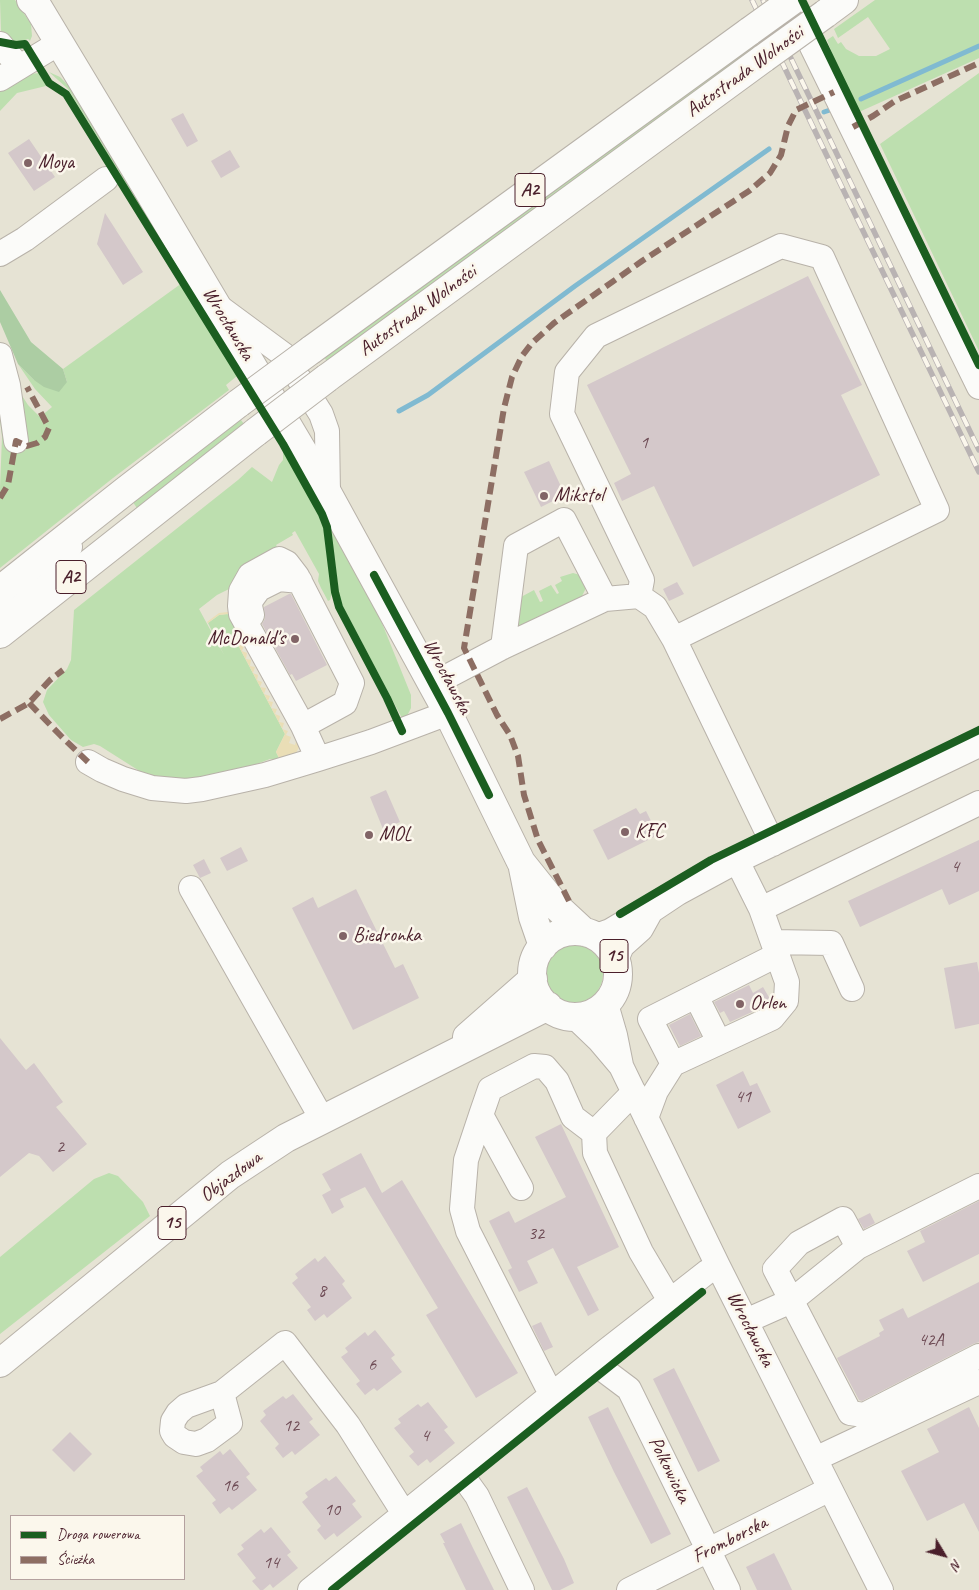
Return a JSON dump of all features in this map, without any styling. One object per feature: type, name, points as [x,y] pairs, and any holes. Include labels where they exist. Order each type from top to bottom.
[{"type":"main road","name":"Autostrada Wolności","points":[[0,590],[124,491],[310,350],[793,0]]},
{"type":"main road","name":"Wrocławska","points":[[34,2],[328,494],[433,684],[521,862],[557,907],[590,934]]},
{"type":"main road","name":"Autostrada Wolności","points":[[0,634],[327,378],[835,7]]},
{"type":"main road","name":"Wrocławska","points":[[521,862],[543,946]]},
{"type":"main road","name":"15","points":[[543,946],[561,933],[572,931],[590,934],[606,944],[614,954],[618,968],[618,982],[606,1004]]},
{"type":"main road","points":[[543,946],[536,956],[533,967],[533,979],[540,999],[560,1014],[575,1017],[592,1013],[606,1004]]},
{"type":"main road","name":"Objazdowa","points":[[438,1063],[533,979]]},
{"type":"main road","name":"Objazdowa","points":[[0,1363],[230,1175],[286,1138],[548,1006]]},
{"type":"street","points":[[789,0],[979,387]]},
{"type":"street","points":[[0,44],[10,73],[60,43]]},
{"type":"street","points":[[0,254],[25,239],[106,179]]},
{"type":"street","points":[[639,596],[642,580],[562,414],[567,372],[596,336],[781,246],[822,257],[937,510],[674,639]]},
{"type":"street","points":[[0,356],[8,385],[16,441]]},
{"type":"street","points":[[0,619],[124,491]]},
{"type":"street","points":[[503,647],[516,546],[564,520],[605,599]]},
{"type":"street","points":[[0,608],[142,521]]},
{"type":"street","points":[[303,726],[345,703],[352,683],[300,581],[287,563],[279,559],[250,575],[241,591],[241,614],[303,726],[318,759]]},
{"type":"street","points":[[433,684],[503,647],[605,599],[639,596],[655,607],[674,639],[773,844]]},
{"type":"street","points":[[88,762],[102,770],[137,784],[152,788],[186,791],[227,785],[265,775],[371,742],[448,713]]},
{"type":"street","points":[[590,934],[610,931],[632,918],[651,911],[678,893],[737,861],[979,745]]},
{"type":"street","points":[[762,909],[979,803]]},
{"type":"street","points":[[646,1118],[656,1091],[673,1064],[772,1018],[786,1001],[787,982],[762,909],[737,861]]},
{"type":"street","points":[[191,888],[322,1119]]},
{"type":"street","points":[[616,960],[622,946],[641,929],[651,911]]},
{"type":"street","points":[[673,1064],[650,1019],[696,996],[775,949],[831,943],[852,989]]},
{"type":"street","points":[[696,996],[720,1042]]},
{"type":"street","name":"Wrocławska","points":[[606,1004],[621,1066]]},
{"type":"street","name":"Wrocławska","points":[[575,1017],[599,1040],[621,1066],[718,1266],[881,1590]]},
{"type":"street","points":[[552,1396],[468,1231],[462,1209],[466,1160],[490,1089],[534,1066],[545,1067],[557,1081],[573,1117],[594,1133]]},
{"type":"street","points":[[634,1092],[594,1133],[595,1153],[641,1252],[670,1301]]},
{"type":"street","points":[[481,1115],[521,1188]]},
{"type":"street","points":[[746,1321],[791,1301],[858,1247],[979,1186]]},
{"type":"street","points":[[858,1247],[843,1218],[799,1243],[775,1269],[850,1413],[864,1415],[979,1356]]},
{"type":"street","points":[[314,1589],[597,1359],[707,1272],[718,1266]]},
{"type":"street","points":[[222,1393],[285,1343],[348,1425],[405,1515]]},
{"type":"street","name":"Polkowicka","points":[[597,1359],[605,1371],[629,1389],[728,1590]]},
{"type":"street","points":[[815,1459],[979,1382]]},
{"type":"street","points":[[459,1471],[477,1496],[522,1590]]},
{"type":"street","name":"Fromborska","points":[[629,1590],[830,1490]]},
{"type":"green space","points":[[0,0],[15,0],[31,24],[32,36],[30,41],[28,39],[17,43],[11,42],[1,32]]},
{"type":"green space","points":[[875,0],[979,0],[979,58],[859,112],[850,101],[827,40],[833,36],[838,44],[841,42],[846,49],[859,56],[876,56],[890,49],[868,17],[838,38],[834,29]]},
{"type":"green space","points":[[756,42],[758,47],[328,363],[322,354]]},
{"type":"green space","points":[[49,72],[60,77],[68,85],[245,371],[207,316],[68,89]]},
{"type":"green space","points":[[39,73],[46,86],[17,93],[0,111],[0,91],[12,82],[30,74]]},
{"type":"green space","points":[[979,73],[979,351],[880,144]]},
{"type":"green space","points":[[115,179],[120,181],[182,283]]},
{"type":"green space","points":[[182,283],[237,376],[226,385],[229,390],[113,478],[0,568],[2,437],[0,382],[9,451],[26,450],[25,431],[17,388],[28,405],[40,417],[52,407],[35,389],[18,364],[34,380],[67,382],[63,369]]},
{"type":"green space","points":[[0,290],[31,342],[63,369],[67,382],[59,392],[44,387],[18,364],[0,322]]},
{"type":"green space","points":[[238,416],[247,428],[139,511],[130,498]]},
{"type":"green space","points":[[283,449],[323,520],[332,593],[330,600],[328,601],[321,588],[318,581],[319,574],[295,531],[292,533],[293,535],[276,545],[279,550],[239,571],[229,589],[217,595],[199,609],[224,655],[208,623],[219,615],[227,614],[232,616],[242,628],[237,643],[285,734],[276,752],[280,760],[270,759],[246,768],[199,778],[154,777],[141,772],[100,746],[94,744],[83,747],[71,740],[49,715],[43,702],[47,690],[67,669],[71,660],[74,610],[252,467],[272,482],[283,460]]},
{"type":"green space","points":[[327,520],[367,586],[411,695],[411,708],[403,720],[340,601],[331,534]]},
{"type":"green space","points":[[573,573],[580,575],[585,584],[585,590],[581,598],[519,627],[514,626],[521,597],[534,590],[540,602],[543,601],[539,591],[551,585],[557,594],[559,593],[555,585],[562,581],[560,577]]},
{"type":"green space","points":[[574,945],[585,947],[598,958],[603,974],[601,985],[590,998],[574,1003],[563,1001],[550,990],[545,974],[547,963],[558,950]]},
{"type":"green space","points":[[109,1173],[118,1176],[143,1202],[150,1216],[0,1334],[0,1257],[94,1179]]},
{"type":"sand","points":[[228,612],[233,614],[244,628],[239,645],[244,646],[242,651],[247,653],[246,659],[251,660],[250,666],[255,667],[253,673],[258,675],[257,680],[262,682],[260,687],[237,643],[242,628],[233,616],[228,614],[219,615],[207,622],[219,613]]},
{"type":"sand","points":[[260,687],[266,688],[264,694],[270,696],[268,701],[273,702],[271,708]]},
{"type":"sand","points":[[271,708],[277,709],[275,714],[280,716],[279,722],[284,723],[282,729]]},
{"type":"sand","points":[[282,729],[288,731],[286,735],[291,737],[289,743],[295,745],[298,734],[300,746],[294,756],[280,760],[276,752],[285,734]]},
{"type":"building","points":[[183,113],[198,141],[187,147],[171,119]]},
{"type":"building","points":[[29,139],[55,177],[34,191],[8,153]]},
{"type":"building","points":[[230,150],[240,167],[221,178],[211,161]]},
{"type":"building","points":[[105,213],[143,272],[123,285],[97,244]]},
{"type":"building","points":[[808,276],[862,385],[841,395],[880,475],[693,567],[654,486],[622,501],[614,483],[631,474],[587,385]]},
{"type":"building","points":[[549,461],[565,495],[541,507],[524,472]]},
{"type":"building","points":[[677,582],[684,594],[669,601],[663,589]]},
{"type":"building","name":"McDonald's","points":[[291,594],[327,665],[296,681],[292,674],[290,675],[262,624],[265,619],[264,607]]},
{"type":"building","points":[[386,790],[400,822],[383,829],[370,797]]},
{"type":"building","name":"KFC","points":[[636,808],[640,814],[646,811],[658,835],[608,860],[593,830]]},
{"type":"building","points":[[979,840],[979,891],[949,905],[942,889],[860,927],[848,901]]},
{"type":"building","points":[[241,847],[248,861],[227,871],[220,858]]},
{"type":"building","points":[[204,859],[211,873],[200,878],[193,865]]},
{"type":"building","name":"Biedronka","points":[[356,889],[395,968],[403,964],[419,998],[353,1030],[292,908],[313,897],[318,908]]},
{"type":"building","points":[[977,962],[979,973],[979,1024],[955,1029],[944,968]]},
{"type":"building","name":"Orlen","points":[[749,985],[753,993],[763,987],[770,999],[763,1007],[730,1022],[724,1011],[720,1013],[714,1002]]},
{"type":"building","points":[[690,1014],[701,1036],[680,1046],[669,1025]]},
{"type":"building","points":[[0,1038],[26,1070],[34,1063],[63,1102],[56,1107],[87,1144],[53,1172],[39,1156],[29,1153],[0,1177]]},
{"type":"building","points":[[743,1071],[750,1086],[757,1083],[771,1112],[738,1129],[716,1085]]},
{"type":"building","points":[[561,1124],[619,1247],[577,1267],[599,1310],[588,1316],[553,1248],[527,1261],[538,1283],[519,1292],[508,1270],[512,1268],[489,1221],[509,1211],[515,1223],[566,1197],[535,1137]]},
{"type":"building","points":[[361,1153],[382,1193],[402,1180],[518,1373],[476,1398],[426,1315],[438,1308],[365,1187],[340,1199],[344,1207],[332,1214],[322,1195],[331,1190],[322,1174]]},
{"type":"building","points":[[979,1201],[979,1254],[923,1282],[907,1251],[925,1242],[920,1231]]},
{"type":"building","points":[[870,1213],[875,1223],[864,1229],[858,1219]]},
{"type":"building","points":[[325,1256],[345,1281],[342,1284],[352,1298],[327,1318],[324,1314],[315,1321],[307,1310],[311,1307],[292,1283],[298,1278],[295,1274],[315,1258],[318,1262]]},
{"type":"building","points":[[979,1282],[979,1342],[862,1401],[859,1400],[837,1358],[880,1336],[879,1333],[884,1330],[879,1320],[903,1308],[908,1318]]},
{"type":"building","points":[[541,1322],[553,1347],[544,1351],[532,1326]]},
{"type":"building","points":[[375,1330],[395,1355],[391,1358],[402,1372],[377,1391],[374,1388],[365,1395],[356,1384],[360,1381],[341,1357],[348,1352],[345,1348],[365,1332],[368,1336]]},
{"type":"building","points":[[674,1368],[720,1461],[698,1472],[653,1379]]},
{"type":"building","points":[[293,1394],[313,1419],[309,1422],[320,1435],[295,1455],[292,1451],[283,1458],[275,1448],[279,1444],[260,1421],[266,1415],[263,1411],[283,1396],[286,1399]]},
{"type":"building","points":[[428,1402],[448,1427],[444,1430],[455,1443],[430,1463],[427,1459],[418,1466],[409,1456],[414,1452],[394,1428],[401,1423],[398,1419],[418,1404],[421,1407]]},
{"type":"building","points":[[608,1407],[671,1534],[651,1544],[588,1417]]},
{"type":"building","points":[[969,1407],[979,1428],[979,1532],[964,1503],[927,1521],[901,1471],[939,1452],[927,1429]]},
{"type":"building","points":[[70,1432],[92,1454],[74,1472],[52,1450]]},
{"type":"building","points":[[230,1449],[250,1474],[246,1477],[257,1490],[232,1510],[229,1507],[220,1514],[212,1503],[216,1500],[196,1476],[203,1471],[200,1467],[220,1451],[223,1455]]},
{"type":"building","points":[[336,1476],[356,1501],[352,1504],[362,1517],[337,1537],[334,1533],[325,1540],[317,1530],[321,1526],[302,1502],[308,1497],[305,1493],[326,1478],[329,1481]]},
{"type":"building","points":[[527,1487],[564,1559],[574,1583],[560,1590],[552,1590],[507,1497]]},
{"type":"building","points":[[461,1523],[494,1590],[466,1590],[440,1534]]},
{"type":"building","points":[[271,1527],[291,1552],[287,1555],[298,1568],[273,1588],[270,1584],[263,1590],[260,1590],[252,1581],[256,1578],[237,1554],[244,1549],[241,1545],[261,1529],[264,1533]]},
{"type":"building","points":[[774,1553],[792,1590],[757,1590],[746,1567]]},
{"type":"waterway","points":[[861,99],[979,46]]},
{"type":"waterway","points":[[824,112],[833,109]]},
{"type":"waterway","points":[[399,411],[428,395],[575,286],[769,149]]},
{"type":"railway","points":[[752,0],[979,472]]},
{"type":"railway","points":[[763,0],[979,450]]},
{"type":"marked path","points":[[853,127],[895,101],[979,63]]},
{"type":"marked path","points":[[569,901],[538,840],[524,795],[518,756],[510,735],[497,715],[464,648],[504,408],[512,377],[522,356],[532,343],[554,323],[642,261],[749,191],[770,173],[781,155],[788,126],[796,110],[834,92]]},
{"type":"marked path","points":[[0,498],[8,485],[16,441],[27,446],[37,443],[45,437],[49,428],[27,387]]},
{"type":"marked path","points":[[0,719],[29,703],[50,680],[63,670]]},
{"type":"marked path","points":[[29,703],[88,762]]},
{"type":"cycle path","points":[[802,0],[979,365]]},
{"type":"cycle path","points":[[0,42],[16,45],[25,44],[49,83],[66,94],[283,444],[322,514],[327,527],[335,592],[339,607],[387,698],[402,731]]},
{"type":"cycle path","points":[[374,575],[448,713],[489,795]]},
{"type":"cycle path","points":[[620,914],[711,860],[979,730]]},
{"type":"cycle path","points":[[332,1590],[702,1292]]},
{"type":"place","name":"Moya","points":[[28,163]]},
{"type":"place","name":"Mikstol","points":[[544,496]]},
{"type":"place","name":"McDonald's","points":[[295,639]]},
{"type":"place","name":"KFC","points":[[625,832]]},
{"type":"place","name":"MOL","points":[[369,835]]},
{"type":"place","name":"Biedronka","points":[[343,936]]},
{"type":"place","name":"Orlen","points":[[740,1004]]}]
